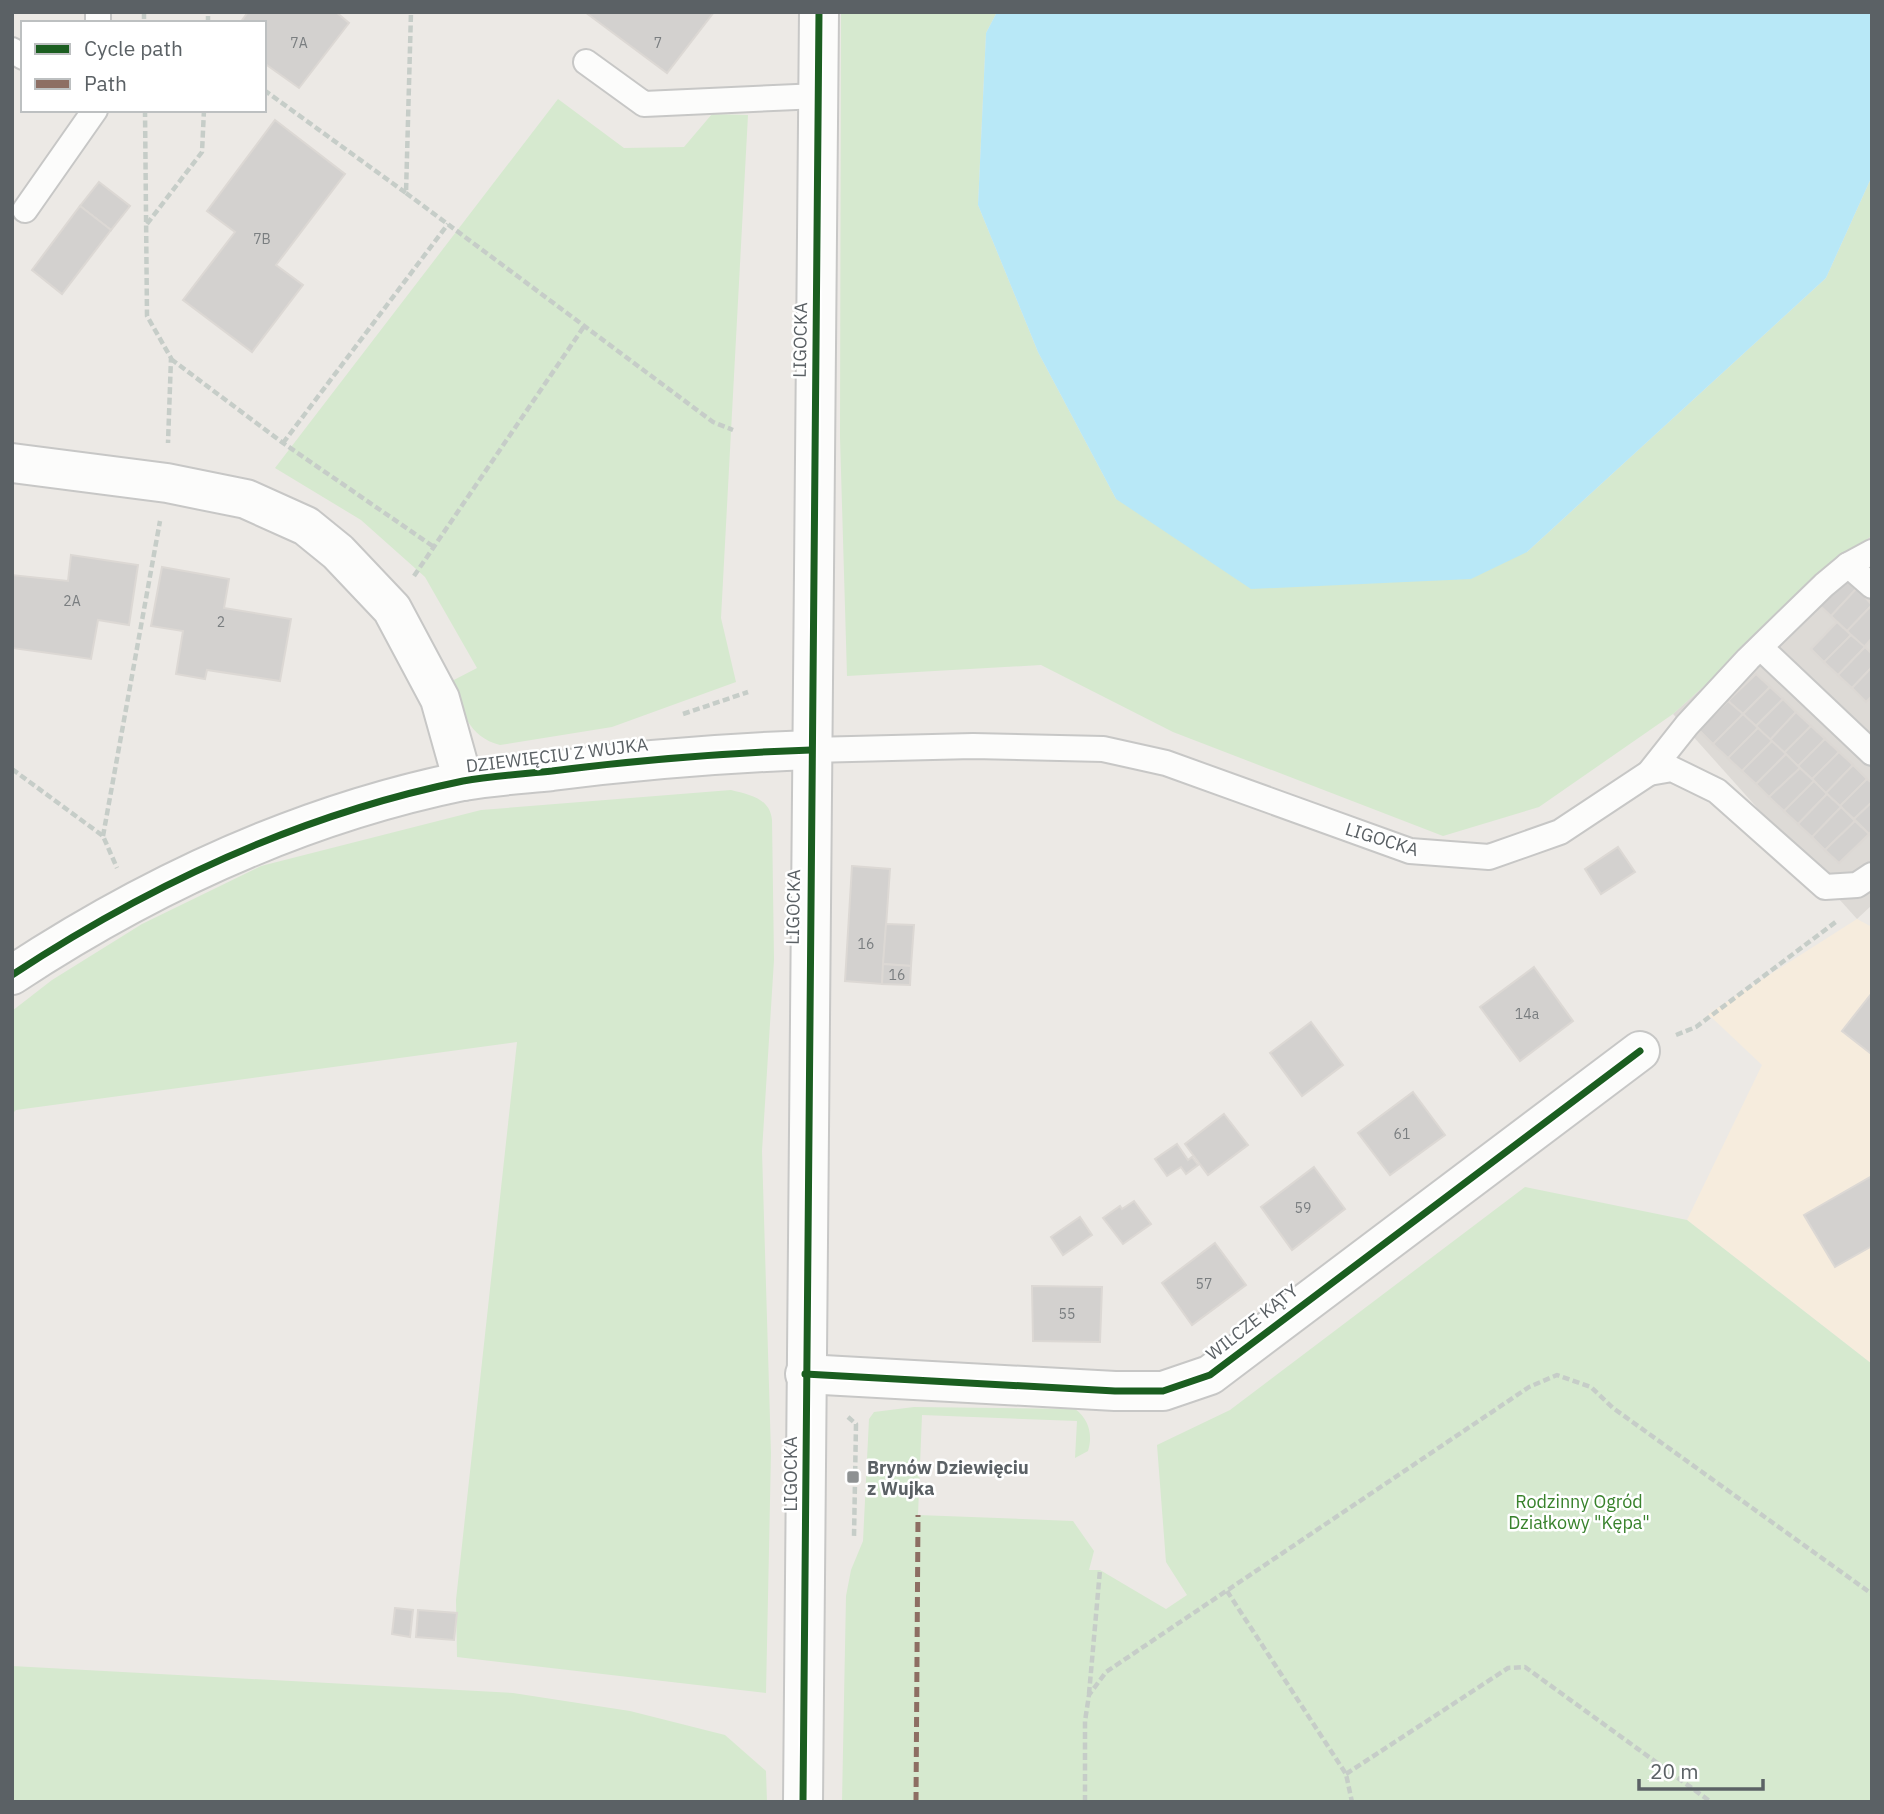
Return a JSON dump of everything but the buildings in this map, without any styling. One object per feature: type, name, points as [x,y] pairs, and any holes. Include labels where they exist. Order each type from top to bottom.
[{"type":"street","name":"LIGOCKA","points":[[803,1802],[819,12]]},
{"type":"street","name":"DZIEWIĘCIU Z WUJKA","points":[[12,463],[167,483],[246,499],[306,526],[338,552],[392,609],[440,699],[463,781]]},
{"type":"street","name":"DZIEWIĘCIU Z WUJKA","points":[[12,975],[77,932],[158,889],[265,841],[354,810],[463,781],[632,761],[811,750]]},
{"type":"street","name":"WILCZE KĄTY","points":[[806,1374],[1115,1391],[1163,1391],[1210,1374],[1640,1051]]},
{"type":"lane","points":[[586,62],[644,104],[819,96]]},
{"type":"lane","points":[[25,210],[94,112]]},
{"type":"lane","name":"LIGOCKA","points":[[811,750],[973,746],[1102,749],[1166,763],[1410,851],[1489,857],[1560,832],[1649,773],[1687,724],[1761,648],[1848,565],[1872,552]]},
{"type":"lane","points":[[1848,565],[1872,586]]},
{"type":"lane","points":[[1761,648],[1872,753]]},
{"type":"lane","points":[[1649,773],[1672,769],[1717,791],[1825,887],[1864,880]]},
{"type":"path","points":[[407,193],[411,12]]},
{"type":"path","points":[[266,91],[407,193],[713,422],[733,430]]},
{"type":"path","points":[[145,112],[147,316],[171,358],[283,443],[434,547]]},
{"type":"path","points":[[146,226],[202,152],[204,112]]},
{"type":"path","points":[[283,443],[448,224]]},
{"type":"path","points":[[392,609],[585,326]]},
{"type":"path","points":[[103,836],[167,483],[171,358]]},
{"type":"path","points":[[12,769],[103,836],[121,876]]},
{"type":"path","points":[[1640,1051],[1696,1027],[1854,908],[1864,880]]},
{"type":"path","points":[[1089,1695],[1106,1672],[1529,1387],[1557,1375],[1591,1387],[1613,1408],[1872,1594]]},
{"type":"path","points":[[1086,1802],[1086,1721],[1100,1570]]},
{"type":"path","points":[[1227,1591],[1346,1774],[1352,1802]]},
{"type":"path","points":[[1346,1774],[1508,1668],[1525,1667],[1711,1802]]},
{"type":"shaded area","points":[[1872,535],[1872,905],[1857,919],[1673,714]]},
{"type":"shaded area","points":[[1857,919],[1872,927],[1872,1364],[1687,1220],[1762,1065],[1708,1014]]},
{"type":"green space","points":[[841,12],[997,12],[986,33],[978,205],[1038,352],[1116,499],[1527,552],[1826,278],[1872,176],[1872,535],[1673,714],[1539,807],[1443,836],[1173,732],[1041,665],[847,676],[840,437]]},
{"type":"green space","points":[[558,99],[624,148],[684,147],[712,114],[748,115],[721,618],[736,682],[612,727],[500,745],[480,736],[463,712],[450,682],[477,668],[425,577],[361,520],[275,468]]},
{"type":"green space","points":[[731,790],[763,802],[772,820],[774,960],[762,1151],[771,1453],[766,1693],[457,1657],[456,1600],[517,1042],[16,1110],[12,1114],[12,1011],[52,980],[142,924],[261,866],[481,810]]},
{"type":"green space","name":"Rodzinny Ogród Działkowy \"Kępa\"","points":[[1525,1187],[1687,1220],[1872,1364],[1872,1802],[842,1802],[846,1596],[851,1570],[863,1541],[869,1419],[874,1412],[914,1407],[1075,1409],[1087,1422],[1090,1439],[1088,1451],[1075,1458],[1077,1421],[922,1415],[918,1515],[1073,1521],[1094,1551],[1089,1570],[1100,1570],[1166,1609],[1187,1595],[1166,1562],[1157,1445],[1230,1410]]},
{"type":"green space","points":[[12,1666],[513,1693],[630,1711],[725,1735],[766,1771],[767,1802],[12,1802]]},
{"type":"water","points":[[997,12],[1872,12],[1872,176],[1826,278],[1527,552],[1471,579],[1251,589],[1116,499],[1038,352],[978,205],[986,33]]},
{"type":"marked path","points":[[916,1802],[918,1515]]},
{"type":"cycle path","points":[[803,1802],[819,12]]},
{"type":"cycle path","points":[[12,975],[118,911],[228,857],[286,833],[403,795],[496,776],[617,763],[811,750]]},
{"type":"cycle path","points":[[805,1374],[1115,1391],[1163,1391],[1210,1375],[1640,1051]]},
{"type":"place","name":"Brynów Dziewięciu z Wujka","points":[[853,1477]]}]
